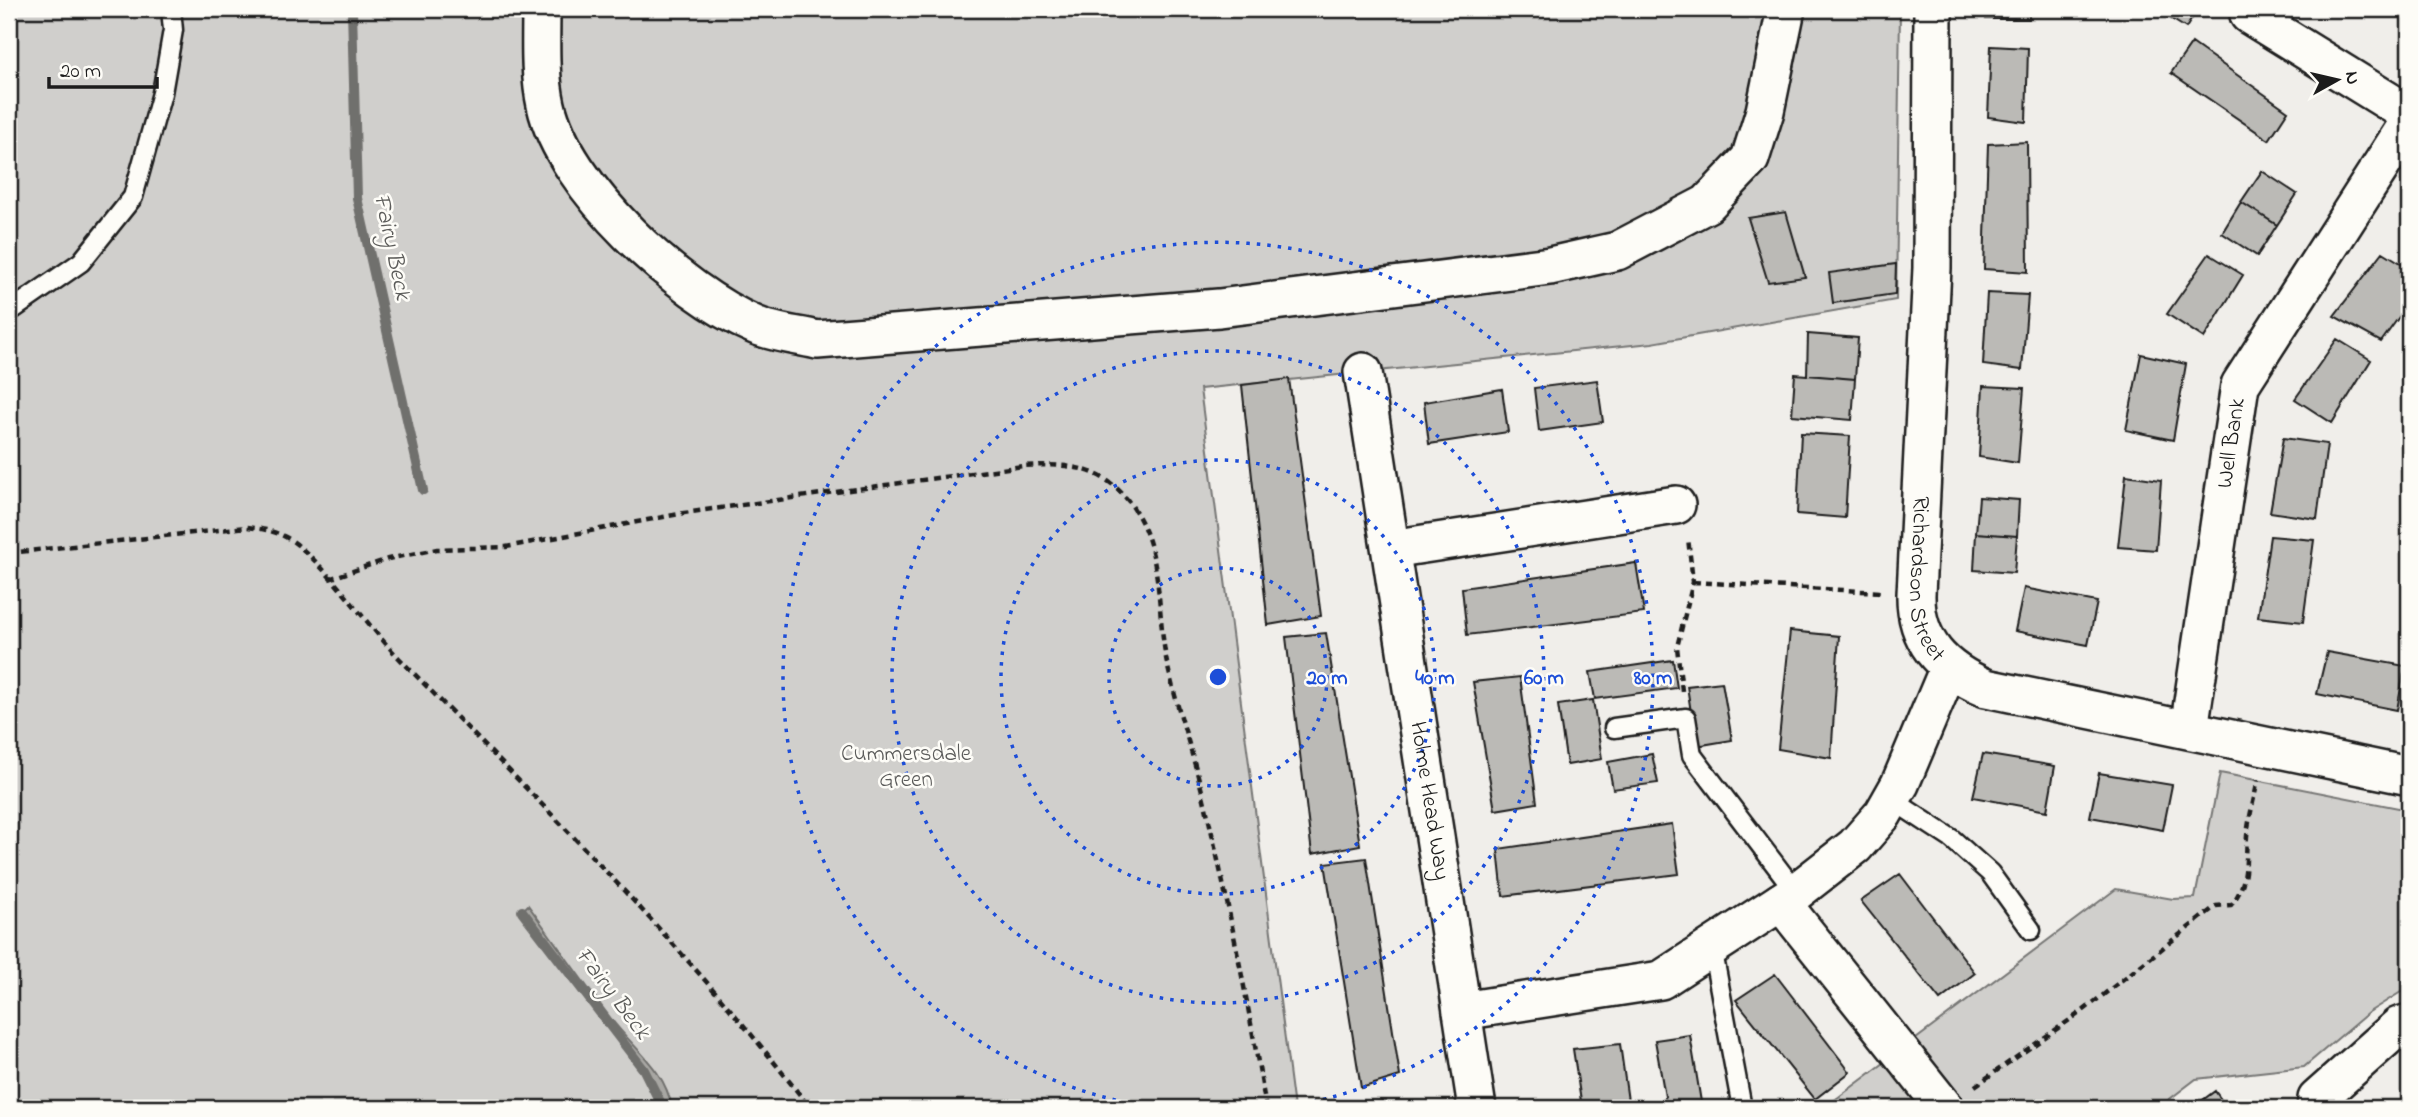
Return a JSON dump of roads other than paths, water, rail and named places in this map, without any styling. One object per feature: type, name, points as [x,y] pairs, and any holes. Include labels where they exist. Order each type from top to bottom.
[{"type":"street","points":[[541,9],[546,107],[560,141],[587,188],[645,248],[700,294],[755,325],[817,340],[1219,308],[1550,266],[1617,251],[1707,204],[1750,159],[1765,111],[1786,9]]},
{"type":"street","name":"Richardson Street","points":[[1933,9],[1932,268],[1916,594],[1919,628],[1948,670],[1986,688],[2409,776]]},
{"type":"street","points":[[2249,15],[2409,114]]},
{"type":"street","name":"Well Bank","points":[[2189,729],[2240,385],[2409,122]]},
{"type":"street","name":"Holme Head Way","points":[[1363,372],[1477,1108]]},
{"type":"street","points":[[1391,549],[1676,505]]},
{"type":"street","points":[[1462,1011],[1661,981],[1788,897],[1855,846],[1891,799],[1948,670]]},
{"type":"street","points":[[1788,897],[1945,1108]]},
{"type":"street","points":[[2316,1108],[2317,1099],[2399,1026],[2409,1023]]},
{"type":"lane","points":[[9,312],[81,262],[133,197],[162,93],[173,30],[171,9]]},
{"type":"lane","points":[[1614,729],[1686,718],[1692,755],[1788,897]]},
{"type":"lane","points":[[1891,799],[1952,839],[1990,873],[2031,930]]},
{"type":"lane","points":[[1712,947],[1742,1108]]},
{"type":"waterway","name":"Fairy Beck","points":[[352,9],[357,198],[423,490]]},
{"type":"waterway","name":"Fairy Beck","points":[[522,911],[644,1070],[663,1108]]},
{"type":"park label","name":"Cummersdale Green","points":[[906,767]]}]
